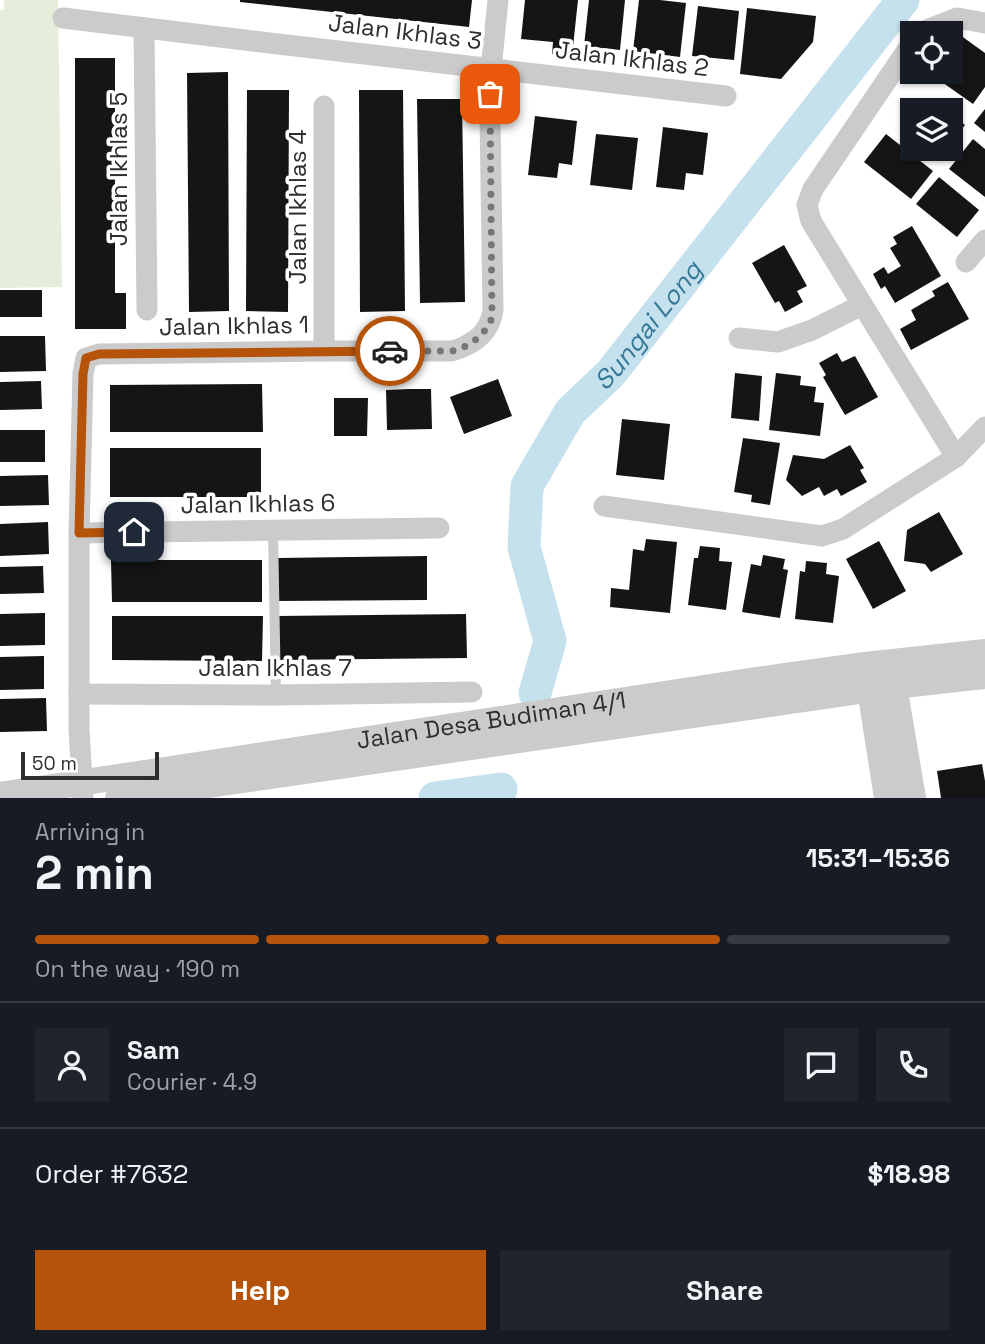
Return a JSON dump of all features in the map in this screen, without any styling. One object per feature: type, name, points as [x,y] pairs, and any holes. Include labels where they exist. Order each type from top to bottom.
[{"type":"street","name":"Jalan Ikhlas 1","points":[[83,790],[79,694],[79,533],[83,374],[86,358],[99,354],[452,351],[478,339],[489,325],[493,310],[491,69],[498,0]]},
{"type":"street","name":"Jalan Ikhlas 3","points":[[62,18],[491,69]]},
{"type":"street","points":[[949,21],[957,18],[985,23]]},
{"type":"street","name":"Jalan Ikhlas 5","points":[[144,28],[147,310]]},
{"type":"street","points":[[900,61],[813,189],[807,205],[811,221],[957,457]]},
{"type":"street","name":"Jalan Ikhlas 2","points":[[491,69],[726,96]]},
{"type":"street","name":"Jalan Ikhlas 4","points":[[324,106],[324,351]]},
{"type":"street","points":[[966,262],[985,240]]},
{"type":"street","points":[[739,338],[778,342],[811,330],[862,305]]},
{"type":"street","points":[[604,506],[822,536],[843,529],[957,457],[985,427]]},
{"type":"street","name":"Jalan Ikhlas 6","points":[[79,533],[439,527]]},
{"type":"street","name":"Jalan Desa Budiman 4/1","points":[[118,798],[817,697],[985,652]]},
{"type":"street","name":"Jalan Desa Budiman 4/1","points":[[0,794],[83,790],[853,666],[886,678],[944,681],[985,676]]},
{"type":"street","points":[[886,678],[891,742],[887,798]]},
{"type":"street","points":[[891,742],[918,696],[944,681]]},
{"type":"street","name":"Jalan Ikhlas 7","points":[[79,694],[472,692]]},
{"type":"street","points":[[817,697],[842,700],[855,704],[864,711],[891,742],[913,798]]},
{"type":"lane","points":[[274,531],[276,695]]},
{"type":"green space","points":[[4,0],[58,0],[62,287],[0,288],[0,10],[4,10]]},
{"type":"building","points":[[240,0],[472,0],[469,27]]},
{"type":"building","points":[[525,0],[578,0],[572,56],[552,54],[553,42],[521,39]]},
{"type":"building","points":[[589,0],[625,0],[620,50],[584,46]]},
{"type":"building","points":[[639,0],[686,3],[680,57],[633,51]]},
{"type":"building","points":[[698,6],[739,11],[734,60],[692,56]]},
{"type":"building","points":[[747,8],[816,16],[813,42],[781,79],[740,74]]},
{"type":"building","points":[[963,37],[985,53],[985,87],[973,104],[945,84],[963,84]]},
{"type":"building","points":[[75,58],[115,58],[115,293],[126,293],[126,329],[75,329]]},
{"type":"building","points":[[228,72],[229,311],[189,312],[187,73]]},
{"type":"building","points":[[247,90],[289,90],[288,312],[246,311]]},
{"type":"building","points":[[359,90],[403,90],[405,311],[360,312]]},
{"type":"building","points":[[417,99],[462,99],[465,302],[420,303]]},
{"type":"building","points":[[985,109],[985,132],[974,123]]},
{"type":"building","points":[[535,116],[577,121],[572,165],[559,163],[557,178],[528,175]]},
{"type":"building","points":[[663,127],[708,133],[703,175],[686,173],[684,190],[656,187]]},
{"type":"building","points":[[596,134],[638,138],[632,190],[590,185]]},
{"type":"building","points":[[886,134],[900,145],[900,161],[920,161],[933,171],[911,199],[864,162]]},
{"type":"building","points":[[973,139],[985,149],[985,197],[949,169],[955,161],[963,161],[963,152]]},
{"type":"building","points":[[939,177],[979,210],[957,237],[916,204]]},
{"type":"building","points":[[912,226],[941,276],[895,303],[885,286],[881,289],[873,274],[884,267],[888,274],[901,266],[890,248],[897,244],[893,237]]},
{"type":"building","points":[[784,245],[807,286],[797,291],[803,302],[785,312],[779,301],[775,303],[752,263]]},
{"type":"building","points":[[948,282],[969,319],[911,350],[900,329],[916,320],[911,310],[935,296],[932,291]]},
{"type":"building","points":[[0,290],[42,290],[42,317],[0,317]]},
{"type":"building","points":[[0,336],[45,336],[46,371],[0,372]]},
{"type":"building","points":[[837,353],[842,362],[855,356],[878,397],[845,415],[823,377],[826,375],[819,363]]},
{"type":"building","points":[[735,373],[762,376],[759,421],[731,418]]},
{"type":"building","points":[[776,373],[801,376],[800,385],[816,387],[814,402],[824,403],[820,436],[769,430]]},
{"type":"building","points":[[498,379],[512,416],[464,434],[450,397]]},
{"type":"building","points":[[41,381],[42,409],[0,410],[0,382]]},
{"type":"building","points":[[262,384],[263,432],[110,432],[110,385]]},
{"type":"building","points":[[431,389],[432,429],[387,430],[386,390]]},
{"type":"building","points":[[334,398],[368,398],[367,436],[334,436]]},
{"type":"building","points":[[622,419],[670,424],[664,480],[616,475]]},
{"type":"building","points":[[0,430],[45,430],[45,462],[0,462]]},
{"type":"building","points":[[743,438],[780,443],[770,505],[751,502],[752,495],[734,492]]},
{"type":"building","points":[[850,445],[864,468],[860,470],[867,482],[841,496],[837,489],[824,496],[819,487],[802,496],[786,480],[793,455],[824,459]]},
{"type":"building","points":[[110,448],[261,448],[261,497],[110,497]]},
{"type":"building","points":[[48,475],[49,505],[0,506],[0,476]]},
{"type":"building","points":[[939,512],[963,554],[931,572],[925,564],[904,561],[907,530]]},
{"type":"building","points":[[48,522],[49,554],[0,556],[0,524]]},
{"type":"building","points":[[646,539],[677,542],[670,613],[610,607],[611,588],[629,590],[633,549],[644,551]]},
{"type":"building","points":[[879,541],[906,591],[873,609],[846,559]]},
{"type":"building","points":[[700,546],[720,548],[719,561],[732,562],[726,610],[688,605],[694,558],[698,558]]},
{"type":"building","points":[[763,555],[785,559],[783,569],[788,570],[780,618],[742,612],[751,564],[761,566]]},
{"type":"building","points":[[427,556],[427,600],[277,601],[277,558]]},
{"type":"building","points":[[111,560],[262,560],[262,602],[112,602]]},
{"type":"building","points":[[806,561],[827,563],[826,574],[839,576],[833,623],[795,619],[800,571],[805,572]]},
{"type":"building","points":[[43,566],[44,593],[0,594],[0,567]]},
{"type":"building","points":[[45,613],[45,645],[0,646],[0,614]]},
{"type":"building","points":[[466,614],[467,658],[278,660],[277,616]]},
{"type":"building","points":[[112,616],[263,616],[262,661],[112,660]]},
{"type":"building","points":[[44,656],[44,689],[0,690],[0,657]]},
{"type":"building","points":[[46,698],[47,731],[0,732],[0,699]]},
{"type":"building","points":[[982,764],[985,798],[941,798],[937,771]]},
{"type":"waterway","name":"Sungai Long","points":[[535,693],[550,641],[524,547],[527,486],[570,412],[611,373],[903,0]]},
{"type":"waterway","name":"Sungai Long","points":[[435,798],[501,789]]},
{"type":"way so far","points":[[390,351],[459,349],[478,339],[492,318],[490,94]]},
{"type":"route","points":[[134,532],[79,533],[83,374],[86,358],[99,354],[390,351]]}]
